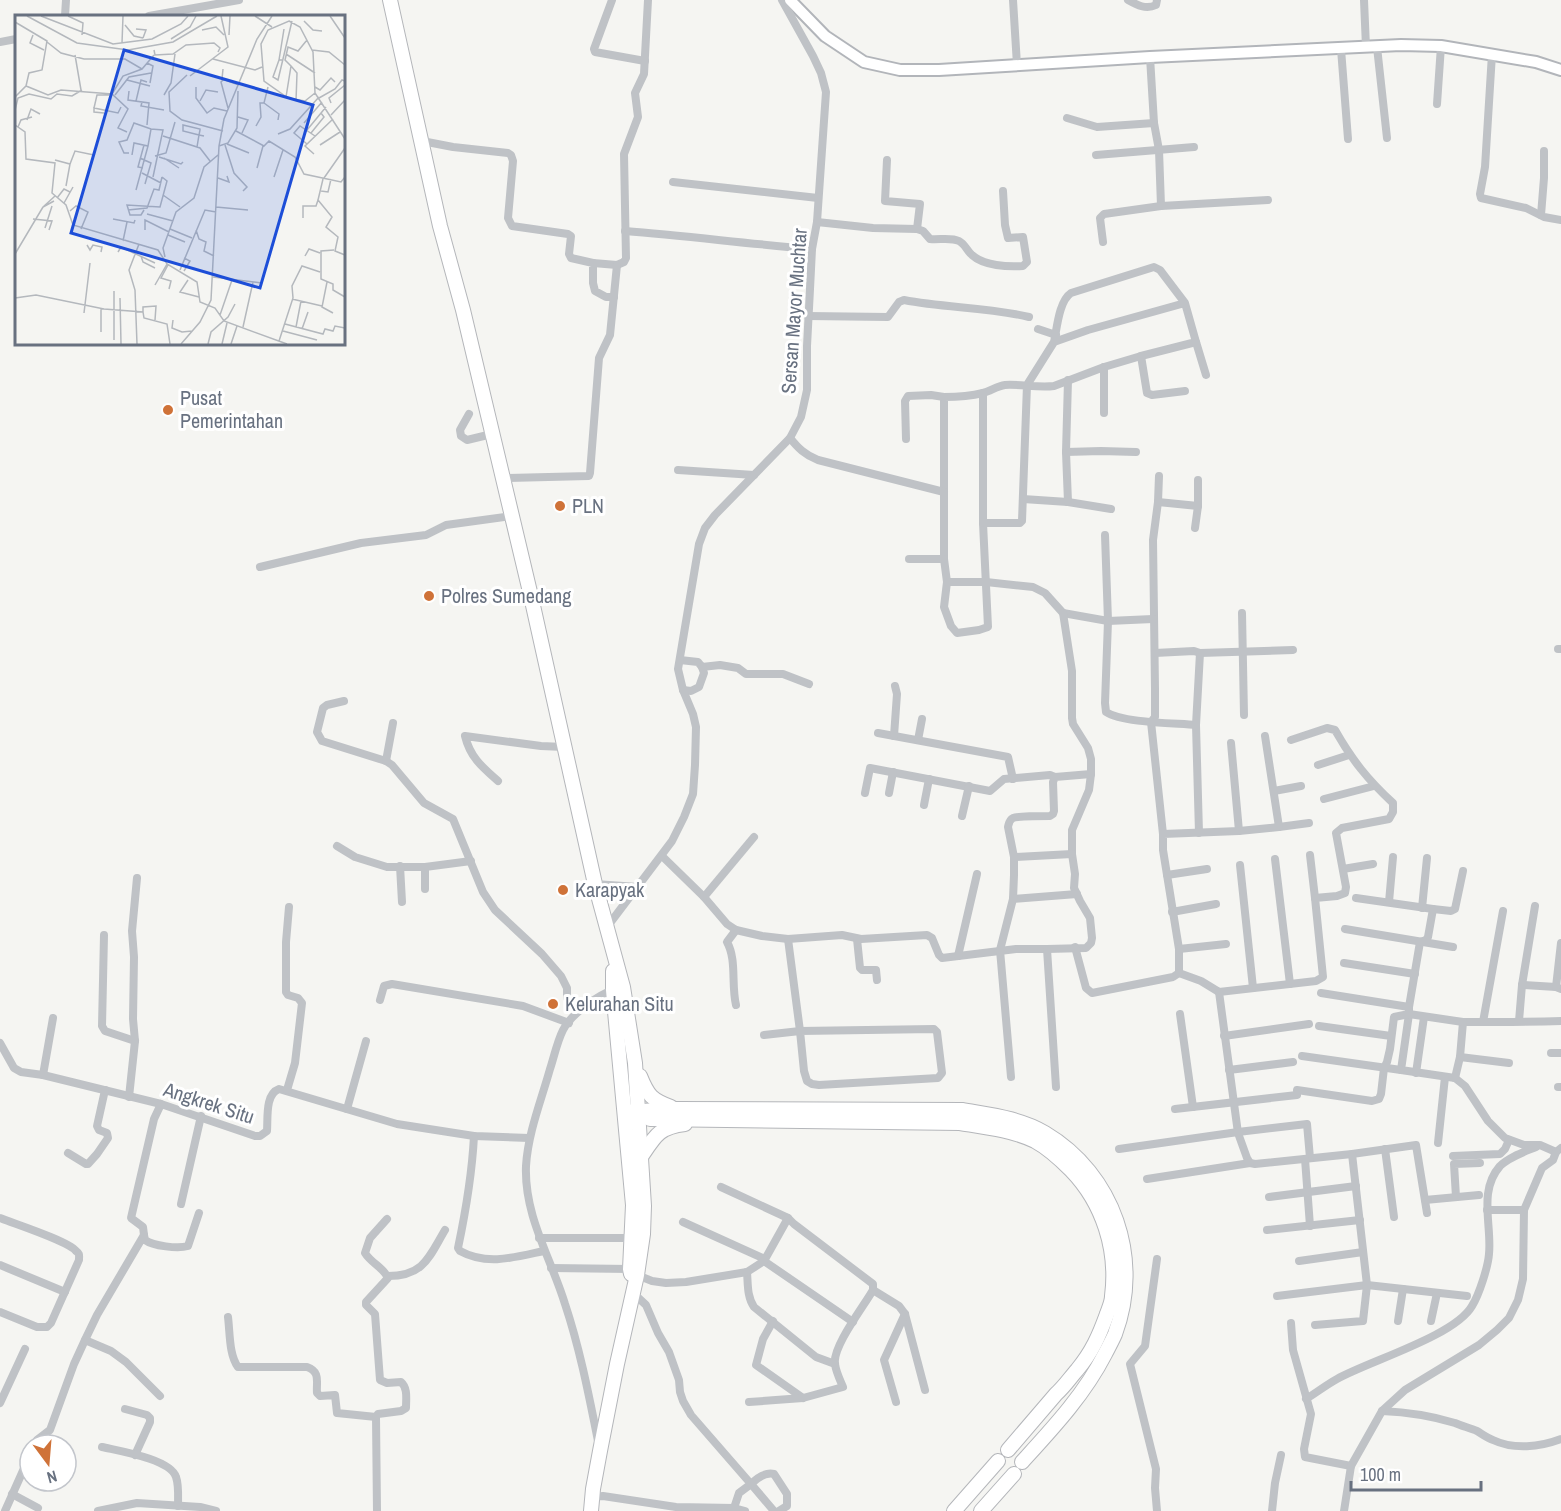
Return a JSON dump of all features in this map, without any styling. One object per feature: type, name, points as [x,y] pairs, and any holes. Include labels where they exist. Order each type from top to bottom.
[{"type":"highway","points":[[390,0],[440,226],[463,310],[595,884],[612,947],[632,1115],[641,1157],[643,1234],[633,1272]]},
{"type":"highway","points":[[618,988],[635,1063],[646,1091],[655,1101],[675,1109]]},
{"type":"highway","points":[[592,1504],[600,1451],[633,1291],[632,1115],[635,1063]]},
{"type":"highway","points":[[632,1115],[675,1109],[962,1110],[1007,1118],[1044,1132],[1074,1154],[1090,1170],[1116,1216],[1126,1270],[1125,1295],[1115,1334],[1096,1370],[1063,1417],[981,1511]]},
{"type":"highway","points":[[632,1115],[960,1123],[1003,1130],[1036,1142],[1062,1161],[1080,1179],[1094,1200],[1103,1220],[1111,1247],[1114,1272],[1112,1299],[1100,1335],[1089,1355],[1008,1450]]},
{"type":"highway","points":[[641,1157],[656,1135],[671,1125],[725,1119]]},
{"type":"highway","points":[[954,1511],[998,1461]]},
{"type":"street","points":[[65,15],[66,0]]},
{"type":"street","points":[[154,15],[239,0]]},
{"type":"street","points":[[612,0],[594,49],[595,52],[645,61]]},
{"type":"street","points":[[422,141],[512,155],[508,218],[512,226],[568,234],[571,236],[569,254],[571,258],[617,265],[624,262],[626,258],[624,154],[638,117],[635,93],[644,74],[648,0]]},
{"type":"street","name":"Sersan Mayor Muchtar","points":[[607,927],[672,841],[693,794],[696,727],[678,669],[699,544],[705,528],[715,515],[790,438],[801,417],[807,390],[812,249],[817,222],[826,92],[813,56],[782,0]]},
{"type":"street","points":[[790,0],[825,36],[864,62],[900,70],[939,70],[1401,45],[1441,46],[1536,62],[1561,70]]},
{"type":"street","points":[[1012,0],[1017,65]]},
{"type":"street","points":[[1128,0],[1147,7],[1156,4],[1157,0]]},
{"type":"street","points":[[1364,0],[1387,138]]},
{"type":"street","points":[[0,42],[15,39]]},
{"type":"street","points":[[1437,104],[1441,46]]},
{"type":"street","points":[[1341,49],[1348,139]]},
{"type":"street","points":[[1492,54],[1481,198],[1526,208],[1561,220]]},
{"type":"street","points":[[1150,57],[1154,123],[1159,150],[1161,206]]},
{"type":"street","points":[[1067,118],[1097,127],[1154,123]]},
{"type":"street","points":[[1096,155],[1194,147]]},
{"type":"street","points":[[1541,215],[1544,151]]},
{"type":"street","points":[[887,160],[885,201],[920,204],[918,230]]},
{"type":"street","points":[[674,182],[818,198]]},
{"type":"street","points":[[817,222],[923,231],[932,239],[959,241],[974,257],[985,262],[1023,266],[1027,262],[1023,237],[1008,238],[1003,191]]},
{"type":"street","points":[[1103,242],[1100,218],[1104,214],[1161,206],[1268,200]]},
{"type":"street","points":[[625,231],[812,249]]},
{"type":"street","points":[[593,263],[592,283],[595,291],[606,297],[614,297]]},
{"type":"street","points":[[503,478],[589,476],[599,358],[610,335],[617,265]]},
{"type":"street","points":[[983,523],[1020,523],[1022,521],[1028,385],[1055,339],[1063,302],[1071,293],[1151,268],[1160,270],[1185,303],[1206,375]]},
{"type":"street","points":[[808,316],[888,317],[899,302],[904,300],[1006,312],[1029,317]]},
{"type":"street","points":[[1042,331],[1055,339],[1185,303]]},
{"type":"street","points":[[906,439],[905,401],[908,396],[944,397],[983,393],[997,387],[1028,385],[1050,387],[1141,356],[1196,342]]},
{"type":"street","points":[[1141,356],[1147,393],[1152,395],[1185,391]]},
{"type":"street","points":[[1104,368],[1104,413]]},
{"type":"street","points":[[1068,380],[1066,452],[1068,502]]},
{"type":"street","points":[[944,397],[946,582],[944,607],[953,630],[962,633],[988,627],[983,523],[983,393]]},
{"type":"street","points":[[469,414],[460,430],[461,436],[467,440],[492,434]]},
{"type":"street","points":[[790,438],[800,450],[818,460],[944,492]]},
{"type":"street","points":[[1066,452],[1136,452]]},
{"type":"street","points":[[678,470],[754,475]]},
{"type":"street","points":[[1159,476],[1153,540],[1155,717],[1152,722],[1163,850],[1179,949],[1179,974]]},
{"type":"street","points":[[1195,528],[1198,480]]},
{"type":"street","points":[[1023,499],[1068,502],[1111,509]]},
{"type":"street","points":[[1158,502],[1198,506]]},
{"type":"street","points":[[260,567],[361,543],[426,535],[446,525],[512,516]]},
{"type":"street","points":[[1105,535],[1108,621],[1106,712],[1123,718],[1196,725]]},
{"type":"street","points":[[909,559],[944,559]]},
{"type":"street","points":[[662,856],[704,897],[727,924],[736,930],[762,936],[788,939],[842,935],[857,939],[927,935],[933,938],[942,958],[1000,950],[1086,948],[1092,938],[1090,918],[1074,888],[1076,874],[1072,854],[1072,830],[1089,790],[1091,759],[1088,748],[1072,718],[1072,671],[1063,613],[1039,588],[1033,586],[986,582],[946,582]]},
{"type":"street","points":[[1063,613],[1108,621],[1153,619]]},
{"type":"street","points":[[1242,613],[1245,715]]},
{"type":"street","points":[[1155,653],[1293,650]]},
{"type":"street","points":[[1199,833],[1196,725],[1200,653]]},
{"type":"street","points":[[680,660],[698,662],[704,673],[699,687],[691,691],[683,690]]},
{"type":"street","points":[[702,667],[720,665],[738,668],[746,674],[783,674],[809,684]]},
{"type":"street","points":[[894,736],[897,694],[895,686]]},
{"type":"street","points":[[344,701],[323,708],[317,732],[322,741],[386,761],[424,803],[453,819],[483,892],[495,910],[542,954],[561,976],[567,987],[567,998],[583,1008]]},
{"type":"street","points":[[918,740],[922,719]]},
{"type":"street","points":[[386,761],[393,723]]},
{"type":"street","points":[[1291,740],[1327,728],[1335,730],[1350,756],[1374,786],[1394,803],[1389,819],[1342,828],[1336,833],[1347,887],[1345,893],[1337,896],[1315,898]]},
{"type":"street","points":[[878,732],[1008,757],[1013,778]]},
{"type":"street","points":[[498,781],[470,753],[465,736],[564,747]]},
{"type":"street","points":[[1265,736],[1279,826]]},
{"type":"street","points":[[1231,743],[1239,831]]},
{"type":"street","points":[[1318,765],[1350,756]]},
{"type":"street","points":[[865,793],[870,768],[990,790],[1004,779],[1091,774]]},
{"type":"street","points":[[889,794],[893,772]]},
{"type":"street","points":[[1011,1077],[1000,950],[1012,899],[1014,875],[1014,857],[1008,826],[1011,820],[1017,818],[1053,814],[1055,777]]},
{"type":"street","points":[[924,805],[929,779]]},
{"type":"street","points":[[962,816],[969,786]]},
{"type":"street","points":[[1274,791],[1300,786]]},
{"type":"street","points":[[1324,799],[1374,786]]},
{"type":"street","points":[[1162,834],[1239,831],[1309,823]]},
{"type":"street","points":[[704,897],[754,837]]},
{"type":"street","points":[[337,846],[355,857],[387,867],[425,867],[471,861]]},
{"type":"street","points":[[1014,857],[1072,854]]},
{"type":"street","points":[[1075,947],[1086,988],[1092,993],[1179,974],[1201,981],[1219,992],[1316,981],[1323,977],[1310,855]]},
{"type":"street","points":[[1389,902],[1393,857]]},
{"type":"street","points":[[1422,908],[1427,858]]},
{"type":"street","points":[[1275,859],[1290,984]]},
{"type":"street","points":[[1343,869],[1373,864]]},
{"type":"street","points":[[1240,865],[1253,988]]},
{"type":"street","points":[[400,866],[402,902]]},
{"type":"street","points":[[425,867],[425,889]]},
{"type":"street","points":[[1167,875],[1207,869]]},
{"type":"street","points":[[1356,898],[1448,911],[1455,909],[1463,871]]},
{"type":"street","points":[[958,956],[977,873]]},
{"type":"street","points":[[129,1097],[135,1041],[132,931],[137,878]]},
{"type":"street","points":[[595,884],[638,887]]},
{"type":"street","points":[[1012,899],[1077,894]]},
{"type":"street","points":[[1172,912],[1216,904]]},
{"type":"street","points":[[1519,1021],[1522,985],[1535,906]]},
{"type":"street","points":[[289,907],[286,992],[298,998],[302,1003],[295,1063],[287,1090],[397,1124],[474,1136],[529,1138]]},
{"type":"street","points":[[1420,942],[1428,937],[1433,909]]},
{"type":"street","points":[[1483,1022],[1503,911]]},
{"type":"street","points":[[1345,929],[1453,947]]},
{"type":"street","points":[[736,930],[727,942],[731,949],[736,1005]]},
{"type":"street","points":[[104,935],[102,1026],[105,1031],[135,1041]]},
{"type":"street","points":[[764,1035],[800,1031],[934,1029],[937,1032],[942,1073],[938,1078],[812,1084],[807,1081],[805,1077],[800,1031],[788,939]]},
{"type":"street","points":[[857,939],[860,968],[876,970],[877,981]]},
{"type":"street","points":[[1401,1070],[1420,942]]},
{"type":"street","points":[[1522,985],[1558,988],[1561,943]]},
{"type":"street","points":[[1179,949],[1226,944]]},
{"type":"street","points":[[1047,950],[1056,1087]]},
{"type":"street","points":[[1344,963],[1415,974]]},
{"type":"street","points":[[380,999],[384,986],[392,984],[523,1006],[568,1023]]},
{"type":"street","points":[[600,1451],[565,1304],[532,1218],[526,1167],[529,1138],[563,1029],[583,1008],[604,993],[618,988]]},
{"type":"street","points":[[1219,992],[1238,1132],[1250,1162]]},
{"type":"street","points":[[1321,993],[1409,1011],[1424,1017],[1463,1022],[1561,1021]]},
{"type":"street","points":[[1175,1109],[1297,1092],[1376,1100],[1381,1094],[1394,1017],[1409,1011]]},
{"type":"street","points":[[1180,1014],[1193,1107]]},
{"type":"street","points":[[1416,1073],[1424,1017]]},
{"type":"street","points":[[43,1075],[53,1018]]},
{"type":"street","points":[[1455,1078],[1460,1057],[1463,1022]]},
{"type":"street","points":[[1224,1036],[1309,1024]]},
{"type":"street","points":[[1319,1026],[1391,1036]]},
{"type":"street","points":[[347,1109],[366,1041]]},
{"type":"street","name":"Angkrek Situ","points":[[0,1043],[14,1068],[21,1072],[43,1075],[161,1104],[260,1136],[267,1131],[268,1107],[273,1091],[287,1090]]},
{"type":"street","points":[[1551,1053],[1561,1053]]},
{"type":"street","points":[[1302,1056],[1455,1078],[1465,1086],[1488,1121],[1505,1138],[1524,1145],[1540,1145],[1558,1150],[1553,1160],[1542,1168],[1524,1210],[1523,1279],[1518,1300],[1509,1318],[1479,1345],[1405,1390],[1382,1411],[1351,1466],[1344,1511]]},
{"type":"street","points":[[1460,1057],[1509,1063]]},
{"type":"street","points":[[1229,1070],[1293,1062]]},
{"type":"street","points":[[1438,1143],[1446,1077]]},
{"type":"street","points":[[68,1153],[88,1164],[98,1154],[108,1138],[107,1134],[99,1130],[97,1126],[105,1090]]},
{"type":"street","points":[[161,1104],[154,1119],[131,1218],[142,1227],[145,1240],[150,1244],[182,1248],[188,1246],[199,1213]]},
{"type":"street","points":[[181,1204],[201,1116]]},
{"type":"street","points":[[1119,1149],[1306,1124],[1310,1226]]},
{"type":"street","points":[[474,1136],[466,1213],[458,1248],[460,1251],[483,1259],[513,1258],[544,1251]]},
{"type":"street","points":[[1453,1156],[1500,1154],[1509,1140]]},
{"type":"street","points":[[1147,1179],[1250,1162],[1255,1164],[1307,1159],[1416,1145],[1427,1213]]},
{"type":"street","points":[[1306,1399],[1337,1379],[1439,1333],[1462,1318],[1473,1305],[1486,1269],[1489,1254],[1487,1210],[1489,1186],[1493,1177],[1506,1161],[1540,1145]]},
{"type":"street","points":[[1385,1149],[1394,1217]]},
{"type":"street","points":[[1315,1324],[1363,1321],[1367,1285],[1352,1154]]},
{"type":"street","points":[[1456,1197],[1454,1164],[1480,1162]]},
{"type":"street","points":[[1269,1197],[1356,1186]]},
{"type":"street","points":[[721,1187],[788,1218],[873,1284],[873,1290],[836,1354],[835,1364],[844,1391],[803,1398],[749,1402]]},
{"type":"street","points":[[1425,1200],[1479,1195]]},
{"type":"street","points":[[1487,1210],[1524,1210]]},
{"type":"street","points":[[0,1218],[75,1249],[79,1260],[51,1323],[47,1327],[37,1327],[0,1312]]},
{"type":"street","points":[[551,1268],[633,1272],[666,1284],[747,1272],[764,1260],[788,1218]]},
{"type":"street","points":[[387,1219],[370,1238],[365,1253],[388,1276],[411,1274],[418,1269],[445,1230]]},
{"type":"street","points":[[1267,1230],[1359,1220]]},
{"type":"street","points":[[683,1222],[764,1260],[853,1322]]},
{"type":"street","points":[[46,1433],[50,1430],[74,1364],[97,1315],[144,1235]]},
{"type":"street","points":[[540,1238],[631,1238]]},
{"type":"street","points":[[1299,1261],[1363,1252]]},
{"type":"street","points":[[1157,1259],[1145,1346],[1130,1364],[1156,1469],[1157,1511]]},
{"type":"street","points":[[0,1265],[65,1292]]},
{"type":"street","points":[[747,1272],[749,1301],[754,1308],[816,1357],[835,1364]]},
{"type":"street","points":[[228,1317],[236,1366],[307,1367],[312,1369],[317,1377],[317,1393],[320,1396],[335,1395],[337,1413],[376,1417],[378,1414],[401,1411],[406,1408],[406,1388],[401,1382],[387,1383],[380,1380],[375,1314],[366,1305],[366,1302],[387,1281],[388,1276]]},
{"type":"street","points":[[1277,1296],[1367,1285],[1467,1296]]},
{"type":"street","points":[[1398,1321],[1403,1289]]},
{"type":"street","points":[[873,1290],[899,1306],[905,1314],[925,1390]]},
{"type":"street","points":[[633,1291],[646,1305],[669,1352],[679,1380],[683,1401],[691,1415],[774,1511]]},
{"type":"street","points":[[1431,1321],[1437,1293]]},
{"type":"street","points":[[896,1402],[884,1360],[905,1314]]},
{"type":"street","points":[[773,1321],[763,1339],[756,1365],[803,1398]]},
{"type":"street","points":[[1291,1323],[1293,1350],[1311,1414],[1304,1449],[1305,1457],[1351,1466]]},
{"type":"street","points":[[85,1340],[111,1351],[126,1362],[160,1396]]},
{"type":"street","points":[[0,1403],[25,1349]]},
{"type":"street","points":[[125,1409],[147,1415],[150,1418],[135,1455]]},
{"type":"street","points":[[1382,1411],[1452,1422],[1505,1445],[1528,1446],[1561,1439]]},
{"type":"street","points":[[376,1417],[377,1511]]},
{"type":"street","points":[[102,1447],[164,1464],[172,1470],[177,1479],[178,1506]]},
{"type":"street","points":[[1272,1511],[1281,1455]]},
{"type":"street","points":[[734,1508],[739,1493],[759,1477],[771,1473],[774,1474],[788,1497],[787,1506],[779,1511]]},
{"type":"street","points":[[5,1511],[18,1481]]},
{"type":"street","points":[[12,1494],[38,1508]]},
{"type":"street","points":[[592,1504],[603,1496],[676,1507],[734,1508],[745,1511]]},
{"type":"street","points":[[98,1511],[178,1506],[200,1507],[216,1511]]},
{"type":"place","name":"Pusat Pemerintahan","points":[[168,410]]},
{"type":"place","name":"PLN","points":[[560,506]]},
{"type":"place","name":"Polres Sumedang","points":[[429,596]]},
{"type":"place","name":"Karapyak","points":[[563,890]]},
{"type":"place","name":"Kelurahan Situ","points":[[553,1004]]}]
